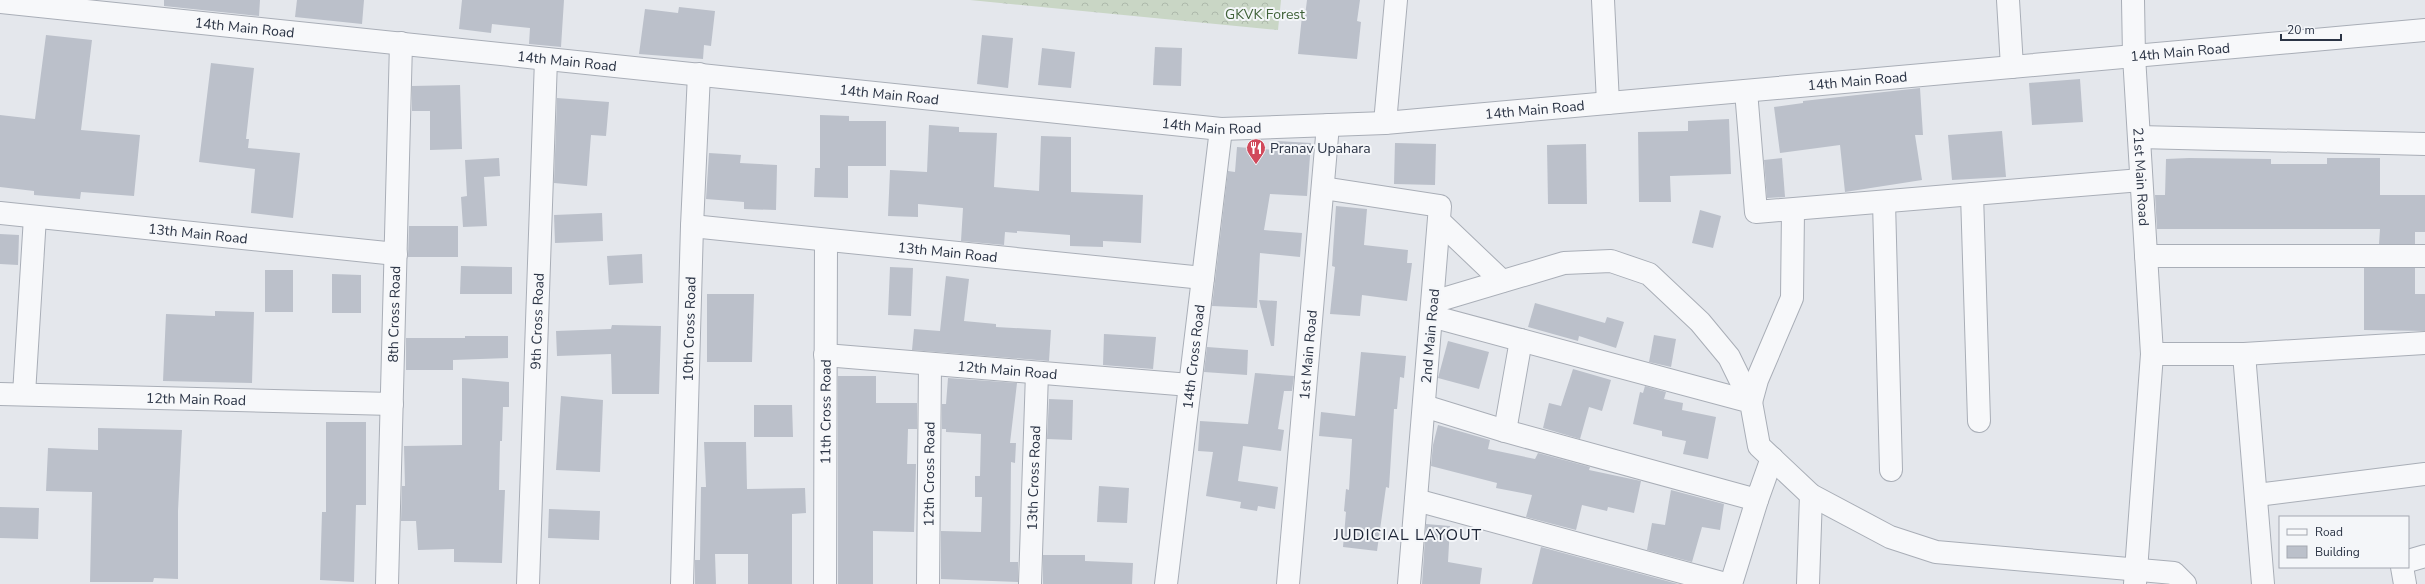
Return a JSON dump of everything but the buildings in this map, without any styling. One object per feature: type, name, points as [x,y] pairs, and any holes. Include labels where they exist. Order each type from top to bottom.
[{"type":"street","points":[[1385,123],[1396,0]]},
{"type":"street","points":[[1603,0],[1608,103]]},
{"type":"street","points":[[2008,0],[2012,67]]},
{"type":"street","name":"21st Main Road","points":[[2133,0],[2134,56],[2152,354],[2136,577]]},
{"type":"street","name":"14th Main Road","points":[[0,2],[1221,129],[1385,123],[2425,30]]},
{"type":"street","name":"8th Cross Road","points":[[387,584],[401,44]]},
{"type":"street","name":"9th Cross Road","points":[[528,584],[546,59]]},
{"type":"street","name":"10th Cross Road","points":[[682,584],[692,226],[699,74]]},
{"type":"street","points":[[1746,91],[1756,212],[2141,180]]},
{"type":"street","name":"1st Main Road","points":[[1288,584],[1328,125]]},
{"type":"street","name":"14th Cross Road","points":[[1166,584],[1221,129]]},
{"type":"street","points":[[2139,137],[2425,144]]},
{"type":"street","name":"2nd Main Road","points":[[1322,188],[1440,206],[1409,584]]},
{"type":"street","points":[[1972,194],[1979,421]]},
{"type":"street","points":[[1884,202],[1891,470]]},
{"type":"street","points":[[1751,402],[1757,380],[1792,298],[1793,210]]},
{"type":"street","name":"13th Main Road","points":[[0,213],[396,254]]},
{"type":"street","points":[[24,394],[35,217]]},
{"type":"street","points":[[1439,221],[1502,281]]},
{"type":"street","name":"13th Main Road","points":[[692,226],[1203,278]]},
{"type":"street","name":"11th Cross Road","points":[[825,584],[826,240]]},
{"type":"street","points":[[2146,256],[2425,256]]},
{"type":"street","points":[[1432,309],[1502,281],[1564,262],[1611,261],[1649,274],[1700,322],[1729,357],[1751,402],[1759,446],[1811,495],[1890,537],[1936,552],[2136,577],[2174,574],[2185,584]]},
{"type":"street","points":[[1432,309],[1521,340],[1751,402]]},
{"type":"street","points":[[1505,431],[1521,340]]},
{"type":"street","points":[[2152,354],[2244,354],[2425,343]]},
{"type":"street","points":[[2244,354],[2257,495],[2263,584]]},
{"type":"street","name":"12th Main Road","points":[[825,355],[1190,386]]},
{"type":"street","name":"12th Cross Road","points":[[928,584],[930,364]]},
{"type":"street","name":"13th Cross Road","points":[[1030,584],[1037,373]]},
{"type":"street","name":"12th Main Road","points":[[0,394],[392,404]]},
{"type":"street","points":[[1424,406],[1505,431],[1757,500]]},
{"type":"street","points":[[1731,584],[1757,500],[1772,458]]},
{"type":"street","points":[[2257,495],[2425,474]]},
{"type":"street","points":[[1808,584],[1811,495]]},
{"type":"street","points":[[1416,500],[1726,584]]},
{"type":"street","points":[[2409,561],[2425,556]]},
{"type":"street","points":[[2402,568],[2405,584]]},
{"type":"green space","name":"GKVK Forest","points":[[970,0],[1281,0],[1278,30]]},
{"type":"place","name":"Pranav Upahara","points":[[1256,165]]},
{"type":"district","name":"JUDICIAL LAYOUT","points":[[1408,534]]}]
